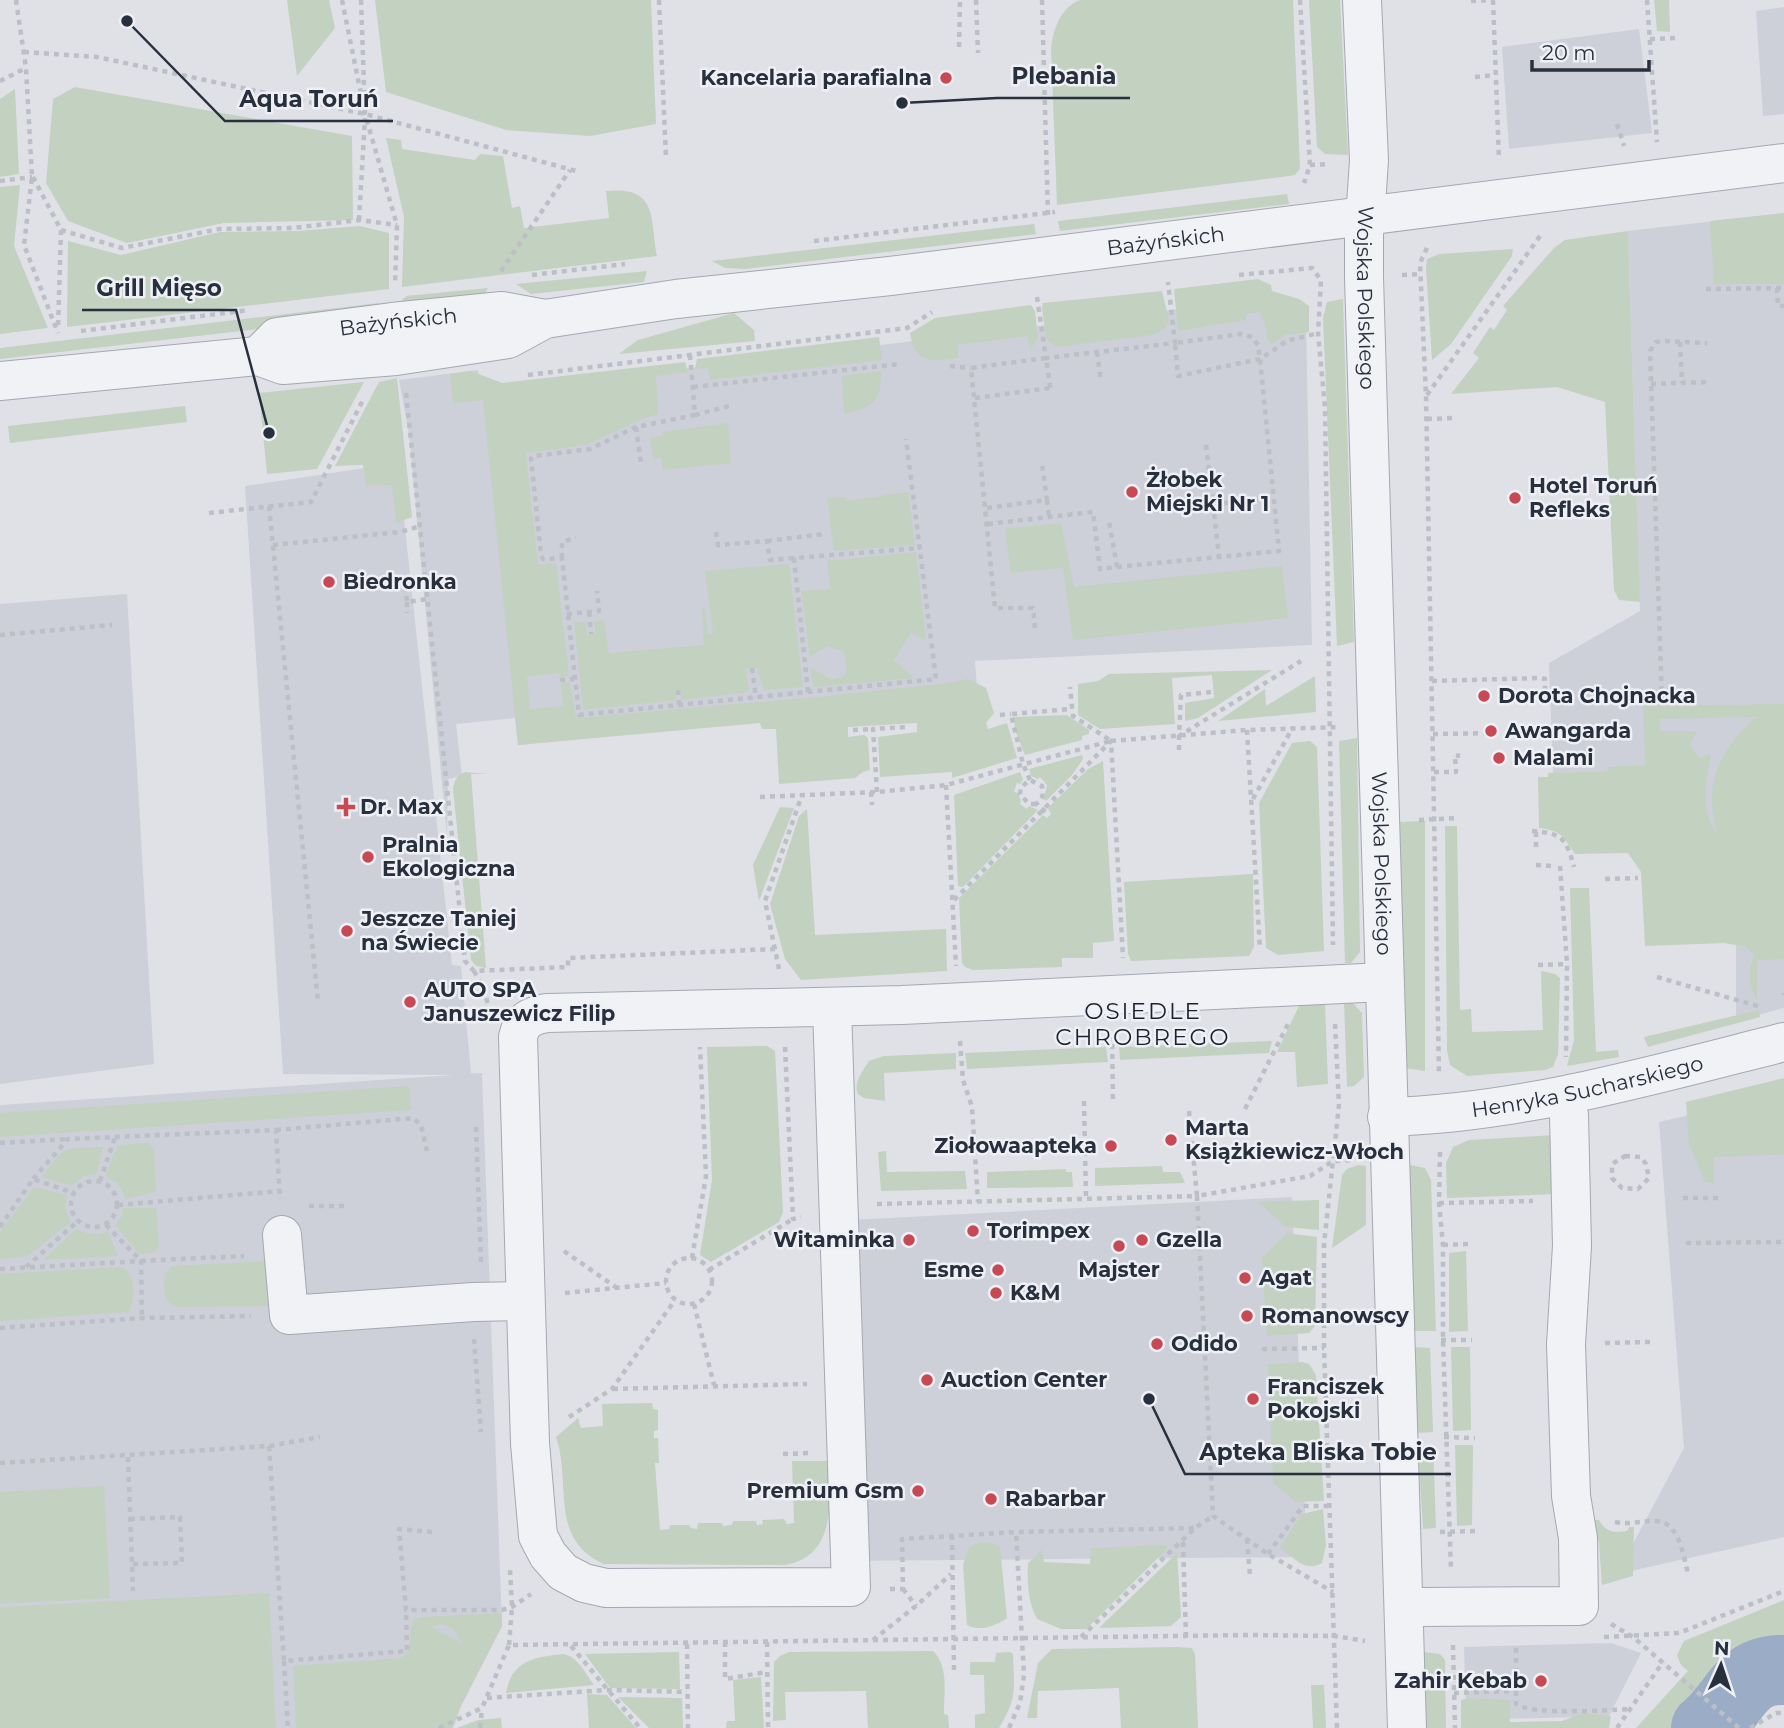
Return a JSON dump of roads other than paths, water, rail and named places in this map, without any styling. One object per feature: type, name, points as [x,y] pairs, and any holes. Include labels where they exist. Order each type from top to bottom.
[{"type":"street","name":"Wojska Polskiego","points":[[1362,0],[1369,125],[1364,277],[1407,1728]]},
{"type":"street","name":"Bażyńskich","points":[[0,381],[258,356],[283,365],[396,356],[508,339],[545,319],[676,299],[890,276],[1784,163]]},
{"type":"street","points":[[832,1007],[851,1587],[606,1588],[584,1583],[563,1572],[548,1555],[538,1536],[530,1443],[524,1296],[518,1037],[520,1028],[530,1016],[547,1013],[832,1007],[1384,982]]},
{"type":"street","name":"Henryka Sucharskiego","points":[[1387,1117],[1440,1116],[1617,1085],[1778,1026]]},
{"type":"street","points":[[1434,1607],[1587,1622],[1571,1496],[1568,1420],[1566,1344],[1572,1246],[1569,1115]]},
{"type":"street","points":[[283,1244],[289,1315],[471,1284],[519,1301]]},
{"type":"waterway","points":[[1706,1728],[1747,1682],[1769,1671],[1784,1670]]},
{"type":"place","name":"Aqua Toruń","points":[[127,21]]},
{"type":"place","name":"Kancelaria parafialna","points":[[946,78]]},
{"type":"place","name":"Plebania","points":[[902,103]]},
{"type":"place","name":"Grill Mięso","points":[[269,433]]},
{"type":"place","name":"Żłobek Miejski Nr 1","points":[[1132,492]]},
{"type":"place","name":"Hotel Toruń Refleks","points":[[1515,498]]},
{"type":"place","name":"Biedronka","points":[[329,582]]},
{"type":"place","name":"Dorota Chojnacka","points":[[1484,696]]},
{"type":"place","name":"Awangarda","points":[[1491,731]]},
{"type":"place","name":"Malami","points":[[1499,758]]},
{"type":"place","name":"Dr. Max","points":[[346,807]]},
{"type":"place","name":"Pralnia Ekologiczna","points":[[368,857]]},
{"type":"place","name":"Jeszcze Taniej na Świecie","points":[[347,931]]},
{"type":"place","name":"AUTO SPA Januszewicz Filip","points":[[410,1002]]},
{"type":"place","name":"Marta Książkiewicz-Włoch","points":[[1171,1140]]},
{"type":"place","name":"Ziołowaapteka","points":[[1111,1146]]},
{"type":"place","name":"Torimpex","points":[[973,1231]]},
{"type":"place","name":"Witaminka","points":[[909,1240]]},
{"type":"place","name":"Gzella","points":[[1142,1240]]},
{"type":"place","name":"Majster","points":[[1119,1246]]},
{"type":"place","name":"Esme","points":[[998,1270]]},
{"type":"place","name":"Agat","points":[[1245,1278]]},
{"type":"place","name":"K&M","points":[[996,1293]]},
{"type":"place","name":"Romanowscy","points":[[1247,1316]]},
{"type":"place","name":"Odido","points":[[1157,1344]]},
{"type":"place","name":"Auction Center","points":[[927,1380]]},
{"type":"place","name":"Apteka Bliska Tobie","points":[[1149,1399]]},
{"type":"place","name":"Franciszek Pokojski","points":[[1253,1399]]},
{"type":"place","name":"Premium Gsm","points":[[918,1491]]},
{"type":"place","name":"Rabarbar","points":[[991,1499]]},
{"type":"place","name":"Zahir Kebab","points":[[1541,1681]]},
{"type":"district","name":"OSIEDLE CHROBREGO","points":[[1143,1024]]}]
